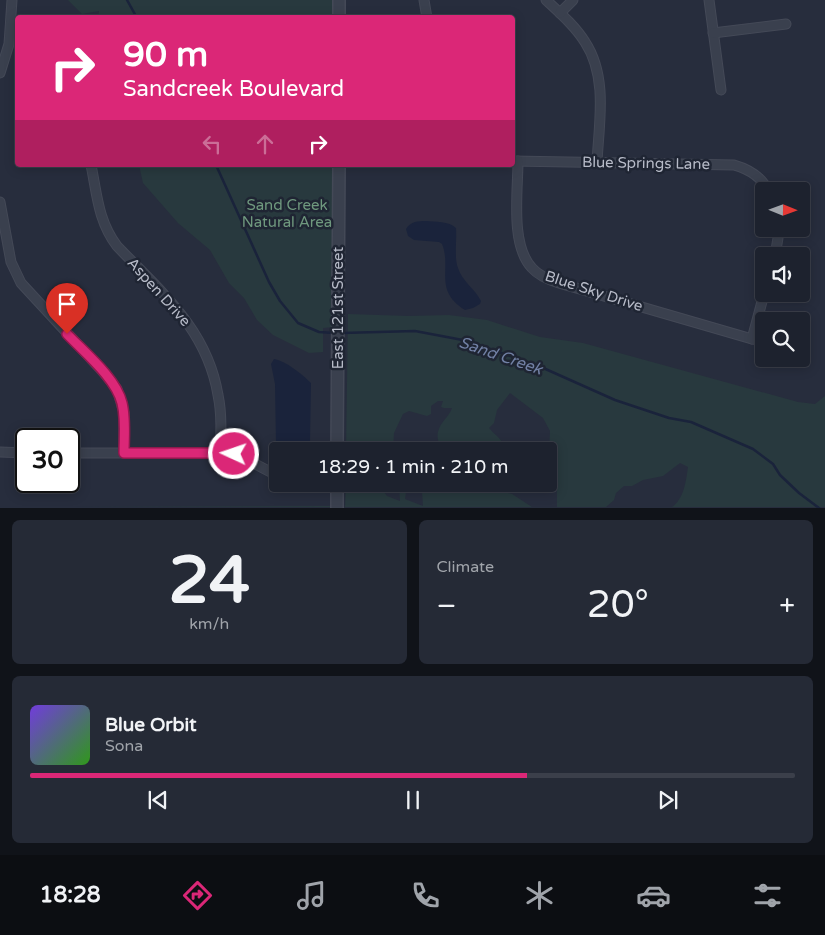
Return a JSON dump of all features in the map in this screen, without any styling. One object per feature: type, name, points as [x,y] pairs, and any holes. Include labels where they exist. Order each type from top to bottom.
[{"type":"street","points":[[0,73],[7,51],[12,19],[12,0]]},
{"type":"street","points":[[339,0],[339,15]]},
{"type":"street","points":[[424,0],[426,15]]},
{"type":"street","points":[[546,0],[586,43],[596,67],[600,93],[597,162]]},
{"type":"street","points":[[560,13],[574,0]]},
{"type":"street","points":[[709,0],[721,90]]},
{"type":"street","points":[[713,33],[786,24]]},
{"type":"street","points":[[7,51],[15,53]]},
{"type":"street","name":"Blue Springs Lane","points":[[515,161],[734,165],[750,172],[762,182]]},
{"type":"street","name":"Blue Sky Drive","points":[[515,161],[518,237],[524,256],[531,267],[541,275],[559,283],[755,339]]},
{"type":"street","name":"Aspen Drive","points":[[91,167],[101,218],[109,235],[188,322],[206,351],[221,414],[220,453]]},
{"type":"street","name":"East 121st Street","points":[[337,442],[339,167]]},
{"type":"street","points":[[0,202],[11,262],[21,283],[104,373],[117,390],[122,404],[124,453]]},
{"type":"street","points":[[752,339],[762,302]]},
{"type":"street","points":[[0,452],[15,452]]},
{"type":"street","points":[[80,453],[220,453],[240,456],[269,470]]},
{"type":"street","points":[[337,492],[337,508]]},
{"type":"green space","points":[[68,0],[335,0],[335,15],[98,15],[99,11],[82,14]]},
{"type":"green space","name":"Sand Creek Natural Area","points":[[139,167],[335,167],[334,327],[323,328],[323,352],[309,353],[273,335],[257,320],[244,298],[229,283],[210,250],[178,223],[143,183]]},
{"type":"green space","points":[[348,314],[449,315],[487,320],[540,337],[583,343],[798,402],[815,404],[825,396],[825,507],[672,507],[682,495],[688,467],[680,463],[663,476],[643,480],[632,486],[624,486],[616,493],[614,500],[606,507],[557,507],[557,442],[550,442],[550,431],[543,418],[510,393],[497,410],[494,423],[489,428],[502,442],[439,442],[439,428],[452,408],[441,407],[443,401],[438,401],[431,406],[431,414],[427,416],[409,411],[403,414],[394,433],[394,442],[346,442]]},
{"type":"green space","points":[[346,492],[384,492],[387,496],[400,501],[399,492],[406,492],[405,499],[423,506],[422,492],[503,492],[512,494],[532,507],[345,507]]},
{"type":"green space","points":[[330,506],[330,507],[69,507]]},
{"type":"water","points":[[417,221],[446,223],[456,228],[458,268],[462,277],[481,301],[480,304],[465,310],[449,295],[446,287],[445,253],[442,244],[439,242],[414,240],[408,236],[406,229],[410,224]]},
{"type":"water","points":[[274,359],[279,360],[299,372],[311,383],[309,442],[276,442],[275,384],[271,364]]},
{"type":"waterway","name":"Sand Creek","points":[[127,0],[135,15]]},
{"type":"waterway","name":"Sand Creek","points":[[217,167],[269,282],[280,301],[298,323],[319,332],[334,333]]},
{"type":"waterway","name":"Sand Creek","points":[[342,333],[415,331],[468,341],[541,367],[615,400],[669,418],[691,422],[753,449],[773,464],[780,475],[819,508]]},
{"type":"route","points":[[67,334],[104,373],[117,390],[124,414],[124,453],[234,454]]}]
